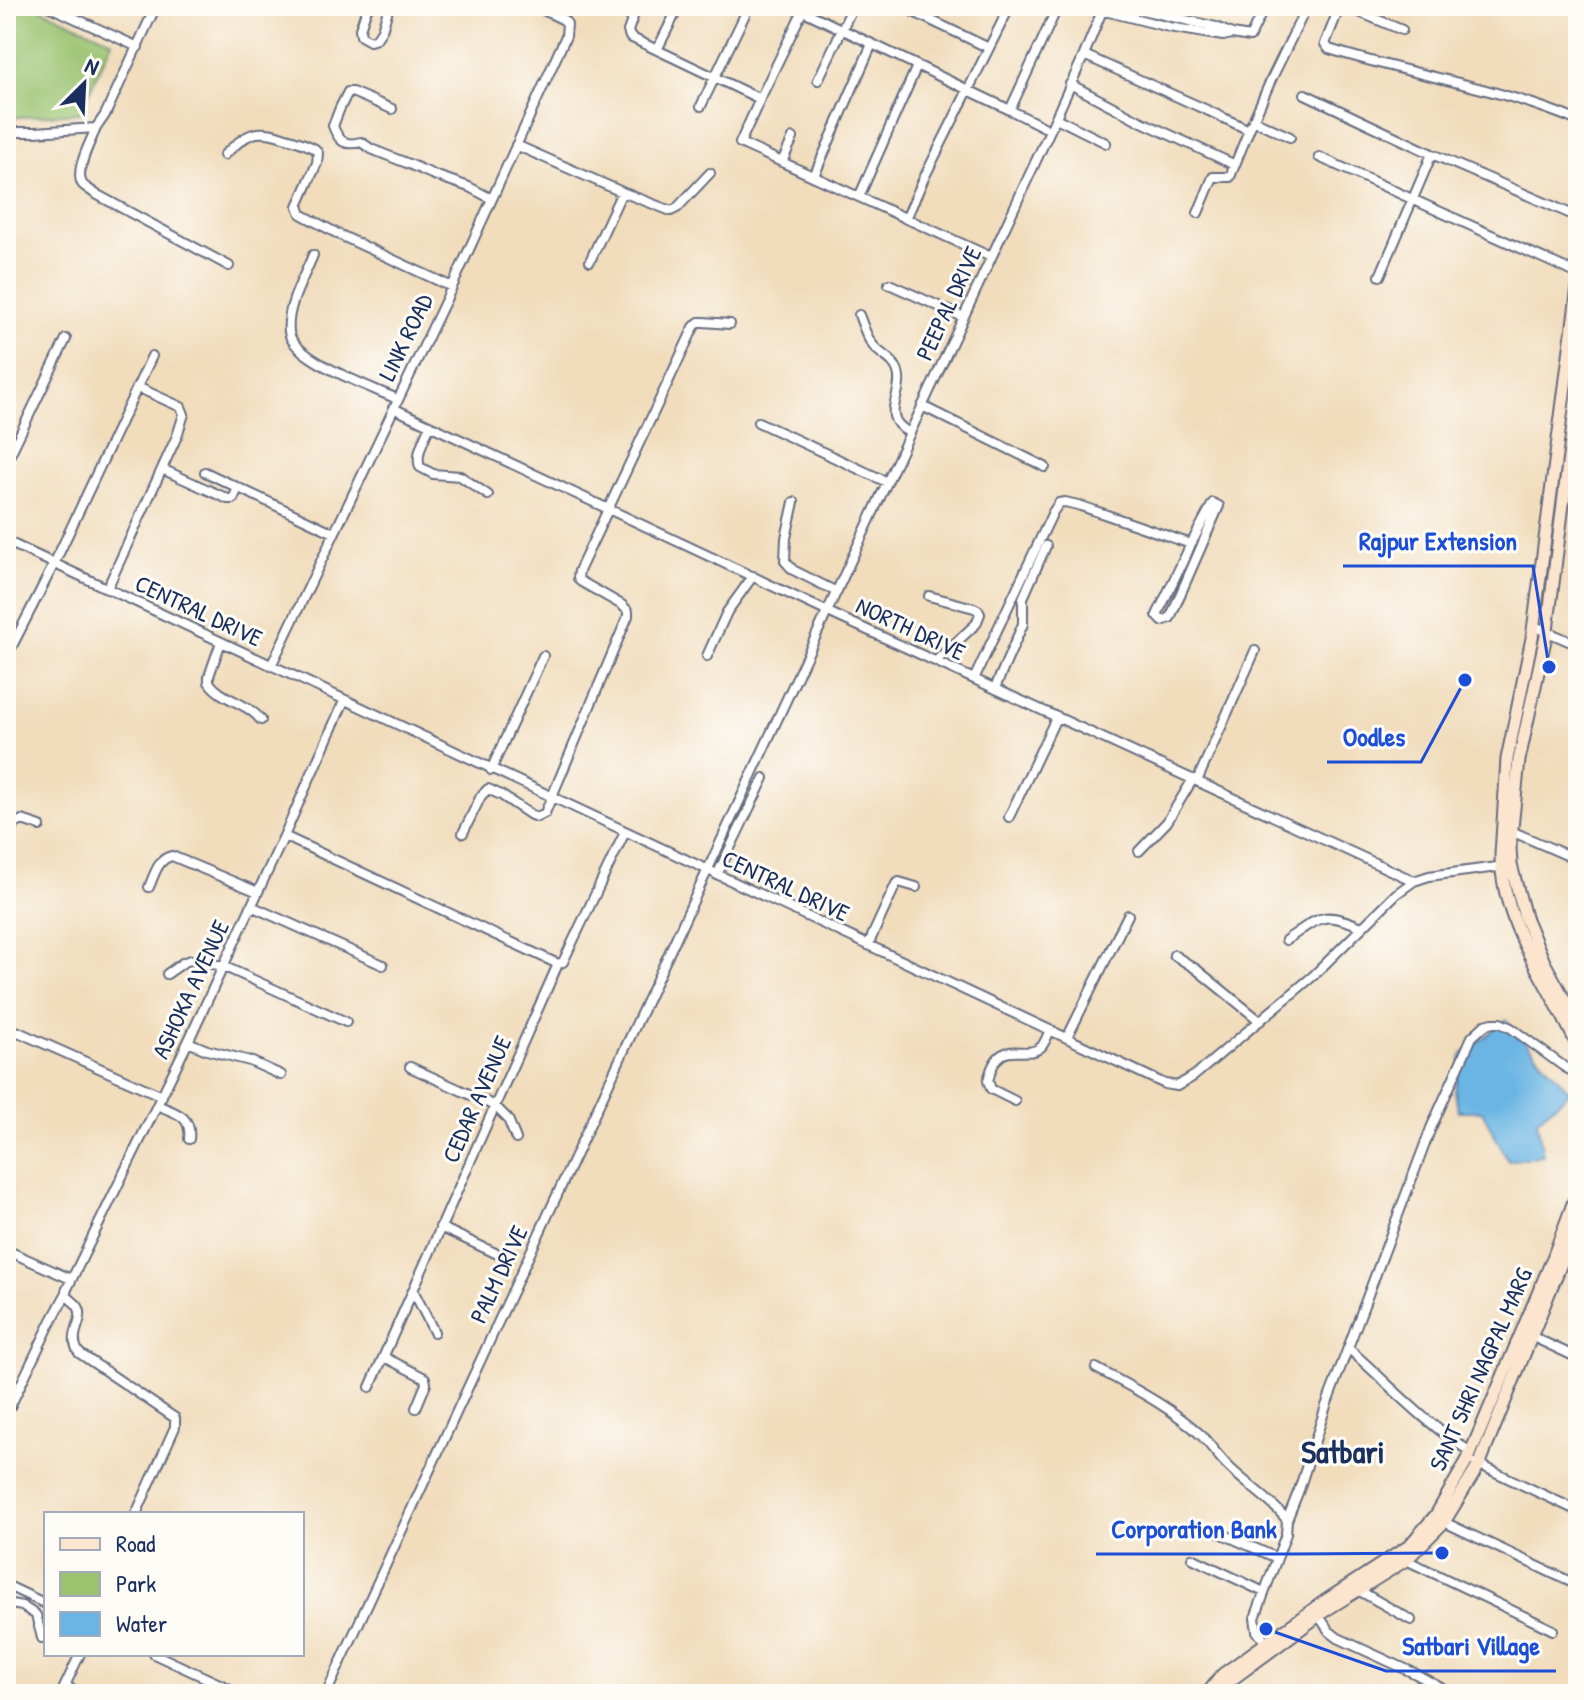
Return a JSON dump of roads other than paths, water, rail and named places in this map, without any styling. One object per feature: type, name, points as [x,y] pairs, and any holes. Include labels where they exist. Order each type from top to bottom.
[{"type":"main road","points":[[1577,296],[1534,626],[1507,759],[1506,866],[1509,908],[1513,920],[1578,1047]]},
{"type":"main road","points":[[1578,385],[1547,631],[1519,760],[1506,866],[1539,951],[1578,1024]]},
{"type":"main road","name":"SANT SHRI NAGPAL MARG","points":[[1221,1694],[1231,1680],[1325,1601],[1409,1546],[1436,1515],[1473,1459],[1578,1190]]},
{"type":"main road","name":"SANT SHRI NAGPAL MARG","points":[[1207,1694],[1223,1674],[1406,1560],[1444,1522],[1533,1337],[1578,1222]]},
{"type":"street","points":[[48,6],[138,47]]},
{"type":"street","points":[[156,6],[96,128],[80,179],[94,193],[229,266]]},
{"type":"street","points":[[370,6],[360,29],[361,36],[370,41],[378,37],[385,7]]},
{"type":"street","name":"LINK ROAD","points":[[271,666],[452,287],[566,36],[567,24],[564,20],[535,6]]},
{"type":"street","points":[[637,6],[627,34],[630,37],[760,99]]},
{"type":"street","points":[[657,50],[679,6]]},
{"type":"street","points":[[701,106],[749,6]]},
{"type":"street","points":[[793,6],[804,8],[842,30],[1044,127]]},
{"type":"street","points":[[818,80],[853,6]]},
{"type":"street","points":[[901,6],[989,48]]},
{"type":"street","points":[[906,219],[1010,6]]},
{"type":"street","points":[[1010,110],[1058,6]]},
{"type":"street","points":[[1085,6],[1103,8],[1169,27],[1223,36],[1232,34]]},
{"type":"street","points":[[1125,6],[1250,37],[1265,6]]},
{"type":"street","points":[[1169,27],[1180,6]]},
{"type":"street","points":[[1198,213],[1213,177],[1230,177],[1253,120],[1307,6]]},
{"type":"street","points":[[1402,30],[1343,6],[1325,44],[1329,49],[1378,64],[1529,101],[1578,121]]},
{"type":"street","points":[[804,8],[740,143],[991,257]]},
{"type":"street","name":"PEEPAL DRIVE","points":[[828,612],[1056,118],[1103,8]]},
{"type":"street","points":[[814,176],[872,44]]},
{"type":"street","points":[[1084,55],[1249,130]]},
{"type":"street","points":[[859,197],[917,66]]},
{"type":"street","points":[[1070,84],[1235,165]]},
{"type":"street","points":[[392,109],[348,92],[333,126],[344,143],[351,145],[361,142],[371,149],[492,199]]},
{"type":"street","points":[[1305,94],[1432,154],[1578,217]]},
{"type":"street","points":[[1056,118],[1106,143]]},
{"type":"street","points":[[1253,120],[1290,137]]},
{"type":"street","points":[[6,132],[96,128]]},
{"type":"street","points":[[224,155],[246,137],[262,131],[315,149],[318,158],[298,206],[301,214],[452,287]]},
{"type":"street","points":[[782,162],[793,138]]},
{"type":"street","points":[[516,145],[671,211],[710,173]]},
{"type":"street","points":[[1380,276],[1432,154]]},
{"type":"street","points":[[1319,157],[1578,274]]},
{"type":"street","points":[[590,261],[622,192]]},
{"type":"street","name":"NORTH DRIVE","points":[[313,255],[289,318],[289,335],[297,349],[312,360],[430,425],[1414,881]]},
{"type":"street","points":[[889,284],[963,317]]},
{"type":"street","points":[[859,315],[869,341],[895,366],[899,380],[893,412],[898,426],[910,433]]},
{"type":"street","points":[[463,833],[481,796],[488,789],[537,817],[545,813],[553,798],[628,616],[622,605],[580,581],[579,571],[694,327],[699,322],[730,324]]},
{"type":"street","points":[[6,463],[66,339]]},
{"type":"street","points":[[6,658],[152,356]]},
{"type":"street","points":[[107,589],[184,418],[184,410],[137,387]]},
{"type":"street","points":[[922,406],[1045,467]]},
{"type":"street","points":[[758,422],[887,482]]},
{"type":"street","points":[[430,425],[419,454],[420,467],[433,474],[460,476],[488,495]]},
{"type":"street","points":[[162,469],[230,500],[238,488]]},
{"type":"street","points":[[205,472],[334,533]]},
{"type":"street","points":[[794,502],[786,538],[785,561],[793,570],[837,592]]},
{"type":"street","points":[[974,679],[1059,503],[1078,505],[1191,544]]},
{"type":"street","points":[[1216,504],[1218,508],[1208,533],[1170,618],[1162,621],[1157,615],[1191,544],[1211,505],[1216,504]]},
{"type":"street","name":"CENTRAL DRIVE","points":[[6,541],[1165,1084],[1177,1086],[1194,1076],[1313,976],[1396,894],[1414,881],[1429,876],[1506,866]]},
{"type":"street","points":[[995,688],[1023,624],[1023,598],[1046,546]]},
{"type":"street","points":[[707,656],[727,612],[753,576]]},
{"type":"street","points":[[929,596],[974,608],[980,614],[976,624],[936,661]]},
{"type":"street","name":"PALM DRIVE","points":[[326,1694],[828,612]]},
{"type":"street","points":[[1534,626],[1578,645]]},
{"type":"street","points":[[221,642],[209,682],[218,692],[251,709],[261,720]]},
{"type":"street","points":[[1139,851],[1167,822],[1195,780],[1255,651]]},
{"type":"street","points":[[491,770],[543,656]]},
{"type":"street","name":"ASHOKA AVENUE","points":[[6,1415],[188,1042],[344,701]]},
{"type":"street","points":[[1009,817],[1057,716]]},
{"type":"street","points":[[717,875],[764,778]]},
{"type":"street","points":[[6,837],[18,821],[40,826]]},
{"type":"street","points":[[1511,831],[1578,860]]},
{"type":"street","name":"CEDAR AVENUE","points":[[370,1387],[558,964],[563,962],[625,832]]},
{"type":"street","points":[[284,836],[558,964]]},
{"type":"street","points":[[149,887],[161,862],[165,857],[172,856],[258,892]]},
{"type":"street","points":[[868,945],[896,884],[899,882],[916,887]]},
{"type":"street","points":[[251,906],[383,965]]},
{"type":"street","points":[[1067,1038],[1128,915]]},
{"type":"street","points":[[1286,940],[1331,916],[1362,927]]},
{"type":"street","points":[[1174,955],[1260,1021]]},
{"type":"street","points":[[167,974],[191,960],[223,966],[346,1022]]},
{"type":"street","points":[[1268,1647],[1254,1623],[1288,1530],[1287,1520],[1326,1406],[1431,1128],[1472,1037],[1485,1025],[1500,1023],[1563,1066],[1578,1070]]},
{"type":"street","points":[[1015,1101],[991,1089],[988,1081],[994,1066],[1004,1053],[1038,1050],[1050,1030]]},
{"type":"street","points":[[16,1031],[162,1096]]},
{"type":"street","points":[[188,1042],[250,1061],[281,1075]]},
{"type":"street","points":[[410,1067],[495,1106],[508,1119],[516,1139]]},
{"type":"street","points":[[157,1105],[187,1121],[189,1139]]},
{"type":"street","points":[[440,1227],[508,1259]]},
{"type":"street","points":[[6,1250],[71,1279]]},
{"type":"street","points":[[413,1290],[434,1332]]},
{"type":"street","points":[[66,1292],[80,1311],[73,1341],[79,1353],[175,1418],[175,1427],[137,1512]]},
{"type":"street","points":[[1533,1337],[1578,1358]]},
{"type":"street","points":[[1348,1348],[1416,1412],[1473,1459],[1578,1511]]},
{"type":"street","points":[[384,1357],[425,1378],[426,1384],[416,1408]]},
{"type":"street","points":[[1096,1368],[1149,1397],[1186,1423],[1287,1520]]},
{"type":"street","points":[[1444,1522],[1573,1583]]},
{"type":"street","points":[[1218,1532],[1277,1558]]},
{"type":"street","points":[[1192,1558],[1264,1592]]},
{"type":"street","points":[[1406,1560],[1553,1630]]},
{"type":"street","points":[[6,1585],[44,1603]]},
{"type":"street","points":[[1358,1590],[1411,1620]]},
{"type":"street","points":[[6,1603],[22,1606],[36,1615],[42,1638]]},
{"type":"street","points":[[1319,1616],[1338,1638],[1423,1677],[1452,1694]]},
{"type":"street","points":[[77,1694],[64,1690],[79,1656]]},
{"type":"street","points":[[158,1656],[228,1688]]},
{"type":"water","points":[[1506,1020],[1570,1092],[1537,1120],[1543,1155],[1508,1161],[1482,1111],[1458,1111],[1455,1091],[1462,1055]]},
{"type":"place","name":"Rajpur Extension","points":[[1549,667]]},
{"type":"place","name":"Oodles","points":[[1465,680]]},
{"type":"place","name":"Corporation Bank","points":[[1442,1553]]},
{"type":"place","name":"Satbari Village","points":[[1266,1629]]},
{"type":"district","name":"Satbari","points":[[1343,1451]]}]
